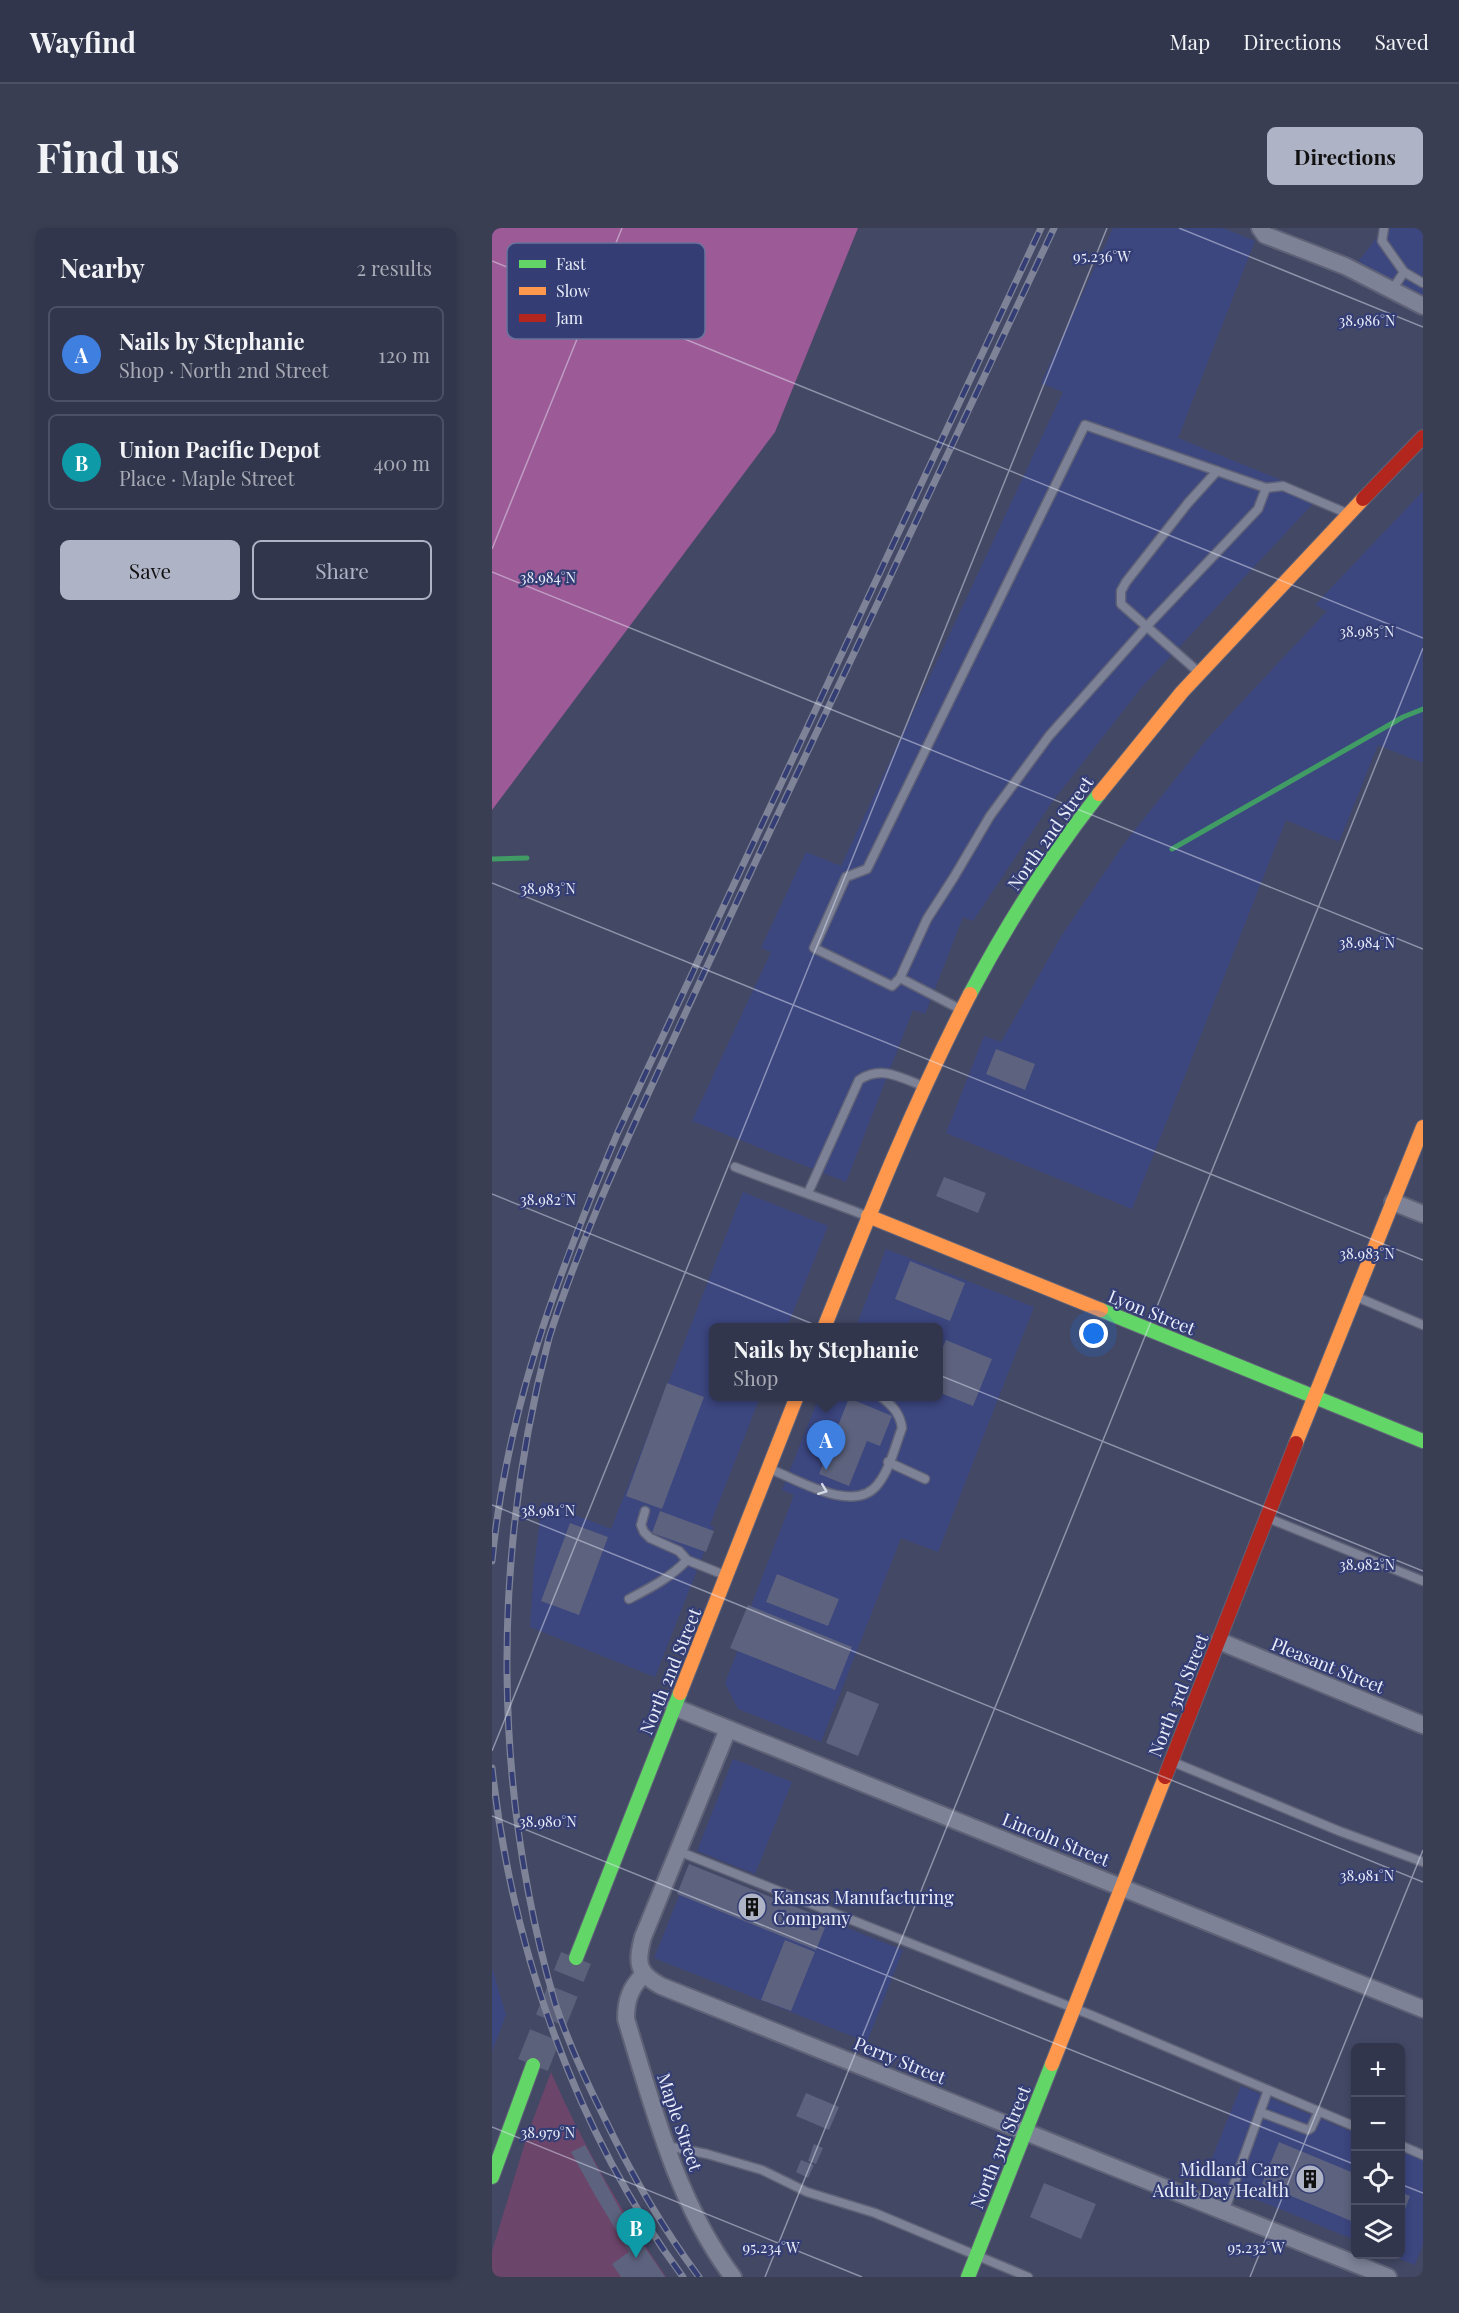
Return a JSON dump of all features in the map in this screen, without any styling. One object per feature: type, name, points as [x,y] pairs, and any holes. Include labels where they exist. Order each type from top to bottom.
[{"type":"main road","name":"North 2nd Street","points":[[826,1323],[923,1086],[961,1009],[1024,900],[1052,858],[1113,774],[1199,674],[1423,437]]},
{"type":"main road","name":"North 3rd Street","points":[[968,2277],[1423,1127]]},
{"type":"main road","name":"Lyon Street","points":[[868,1216],[1423,1441]]},
{"type":"main road","name":"North 2nd Street","points":[[576,1958],[795,1401]]},
{"type":"main road","points":[[492,2177],[534,2065]]},
{"type":"street","points":[[1260,228],[1265,235],[1344,266],[1423,306]]},
{"type":"street","points":[[1393,1202],[1423,1214]]},
{"type":"street","name":"Pleasant Street","points":[[1219,1641],[1423,1725]]},
{"type":"street","name":"Lincoln Street","points":[[674,1707],[1423,2009]]},
{"type":"street","points":[[644,1974],[639,1966],[643,1937],[728,1729]]},
{"type":"street","name":"Perry Street","points":[[644,1974],[661,1986],[1388,2277]]},
{"type":"street","name":"Maple Street","points":[[644,1974],[629,1994],[626,2019],[683,2191],[696,2219],[733,2277]]},
{"type":"lane","points":[[1384,228],[1382,242],[1404,272],[1423,283]]},
{"type":"lane","points":[[1392,290],[1404,272]]},
{"type":"lane","points":[[1266,488],[1258,509],[1049,736],[990,816],[927,919],[900,978],[892,986],[814,948],[846,877],[867,869],[1085,425],[1266,488],[1282,486],[1350,514]]},
{"type":"lane","points":[[1199,674],[1121,604],[1121,591],[1188,503],[1217,471]]},
{"type":"lane","points":[[900,978],[961,1009]]},
{"type":"lane","points":[[808,1193],[859,1080],[869,1073],[892,1074],[923,1086]]},
{"type":"lane","points":[[735,1167],[791,1190],[808,1193],[868,1216]]},
{"type":"lane","points":[[1356,1297],[1423,1325]]},
{"type":"lane","points":[[769,1469],[831,1494],[858,1497],[876,1487],[902,1428],[896,1410],[886,1401]]},
{"type":"lane","points":[[888,1462],[925,1479]]},
{"type":"lane","points":[[645,1510],[641,1525],[650,1538],[680,1551],[687,1560],[727,1576]]},
{"type":"lane","points":[[1268,1518],[1423,1581]]},
{"type":"lane","points":[[628,1599],[657,1584],[687,1560]]},
{"type":"lane","points":[[1172,1761],[1339,1831],[1423,1862]]},
{"type":"lane","points":[[678,1851],[1074,2008],[1351,2125]]},
{"type":"lane","points":[[1224,2212],[1268,2090]]},
{"type":"lane","points":[[1260,2112],[1308,2130],[1319,2111]]},
{"type":"lane","points":[[667,2146],[707,2154],[762,2170],[807,2192],[875,2213],[1028,2277]]},
{"type":"lane","points":[[1405,2147],[1423,2155]]},
{"type":"shaded area","points":[[492,228],[858,228],[775,432],[492,810]]},
{"type":"shaded area","points":[[1113,228],[1223,228],[1255,241],[1178,438],[1320,496],[1141,688],[1052,802],[973,921],[963,917],[925,1014],[913,1010],[846,1182],[692,1121],[771,952],[761,948],[806,852],[841,866],[1063,392],[1041,383]]},
{"type":"shaded area","points":[[1384,228],[1423,228],[1423,310],[1346,278]]},
{"type":"shaded area","points":[[1423,491],[1423,763],[1378,745],[1339,842],[1286,820],[1132,1209],[946,1133],[984,1036],[1001,1042],[1062,935],[1126,841],[1208,738],[1327,611],[1315,605]]},
{"type":"shaded area","points":[[743,1192],[828,1226],[789,1323],[709,1323],[709,1401],[758,1401],[710,1525],[714,1527],[655,1677],[530,1627],[542,1502],[611,1529]]},
{"type":"shaded area","points":[[886,1249],[1034,1307],[938,1552],[901,1538],[821,1742],[738,1709],[725,1683],[754,1608],[751,1606],[794,1495],[782,1490],[817,1401],[943,1401],[943,1323],[858,1323]]},
{"type":"shaded area","points":[[733,1759],[792,1782],[755,1874],[697,1851]]},
{"type":"shaded area","points":[[691,1866],[903,1950],[867,2042],[654,1958]]},
{"type":"shaded area","points":[[492,1968],[506,2015],[492,2051]]},
{"type":"shaded area","points":[[551,2072],[604,2177],[666,2277],[492,2277],[492,2251],[528,2133]]},
{"type":"shaded area","points":[[1241,2086],[1351,2131],[1351,2238],[1204,2178]]},
{"type":"shaded area","points":[[1405,2153],[1423,2160],[1423,2244],[1415,2265],[1400,2259],[1405,2259]]},
{"type":"building","points":[[996,1049],[1035,1064],[1025,1090],[986,1074]]},
{"type":"building","points":[[944,1177],[986,1193],[978,1213],[936,1196]]},
{"type":"building","points":[[910,1261],[965,1283],[950,1321],[895,1299]]},
{"type":"building","points":[[946,1340],[992,1359],[973,1406],[943,1394],[943,1347]]},
{"type":"building","points":[[667,1383],[704,1397],[662,1509],[626,1496]]},
{"type":"building","points":[[848,1401],[856,1401],[892,1416],[880,1446],[867,1441],[849,1486],[819,1474]]},
{"type":"building","points":[[660,1511],[714,1531],[706,1552],[652,1533]]},
{"type":"building","points":[[570,1523],[608,1537],[579,1615],[541,1601]]},
{"type":"building","points":[[777,1574],[839,1599],[828,1626],[766,1602]]},
{"type":"building","points":[[748,1605],[852,1647],[835,1690],[730,1648]]},
{"type":"building","points":[[847,1691],[879,1704],[858,1756],[826,1743]]},
{"type":"building","name":"Kansas Manufacturing Company","points":[[689,1864],[828,1920],[816,1950],[677,1894]]},
{"type":"building","name":"Kansas Manufacturing Company","points":[[785,1940],[815,1952],[791,2011],[761,2000]]},
{"type":"building","points":[[806,2093],[839,2107],[829,2130],[796,2116]]},
{"type":"building","name":"Midland Care Adult Day Health","points":[[1279,2142],[1351,2172],[1351,2221],[1262,2184]]},
{"type":"building","points":[[814,2144],[823,2148],[816,2164],[808,2161]]},
{"type":"building","points":[[585,2145],[623,2215],[665,2277],[621,2277],[612,2264],[629,2252],[571,2152]]},
{"type":"building","points":[[801,2160],[814,2165],[808,2178],[796,2172]]},
{"type":"building","points":[[1044,2183],[1096,2204],[1081,2239],[1030,2217]]},
{"type":"building","points":[[1405,2194],[1410,2196],[1405,2209]]},
{"type":"waterway","points":[[1172,849],[1403,717],[1423,709]]},
{"type":"waterway","points":[[492,859],[527,858]]},
{"type":"tunnel","points":[[533,2065],[576,1958]]},
{"type":"railway","points":[[492,1561],[499,1504],[523,1395],[556,1290],[596,1185],[618,1132],[1041,228]]},
{"type":"railway","points":[[699,2277],[635,2178],[583,2074],[555,2003],[534,1921],[519,1838],[510,1755],[507,1671],[509,1587],[517,1503],[530,1420],[549,1338],[584,1240],[611,1176],[680,1023],[1054,228]]},
{"type":"railway","points":[[492,1768],[515,1903],[554,2035],[580,2099],[610,2161],[645,2221],[683,2277]]},
{"type":"traffic: fast","points":[[970,994],[1030,891],[1099,794]]},
{"type":"traffic: fast","points":[[1101,1310],[1423,1441]]},
{"type":"traffic: fast","points":[[576,1958],[680,1693]]},
{"type":"traffic: fast","points":[[968,2277],[1052,2064]]},
{"type":"traffic: fast","points":[[492,2177],[533,2065]]},
{"type":"traffic: slow","points":[[1099,794],[1182,692],[1363,499]]},
{"type":"traffic: slow","points":[[826,1323],[911,1117],[970,994]]},
{"type":"traffic: slow","points":[[1296,1443],[1423,1127]]},
{"type":"traffic: slow","points":[[868,1216],[1101,1310]]},
{"type":"traffic: slow","points":[[680,1693],[795,1401]]},
{"type":"traffic: slow","points":[[1052,2064],[1165,1777]]},
{"type":"traffic: jam","points":[[1363,499],[1423,437]]},
{"type":"traffic: jam","points":[[1165,1777],[1296,1443]]},
{"type":"place","name":"Nails by Stephanie","points":[[826,1470]]},
{"type":"place","name":"Kansas Manufacturing Company","points":[[752,1907]]},
{"type":"place","name":"Midland Care Adult Day Health","points":[[1310,2179]]},
{"type":"place","name":"Union Pacific Depot","points":[[636,2258]]}]
